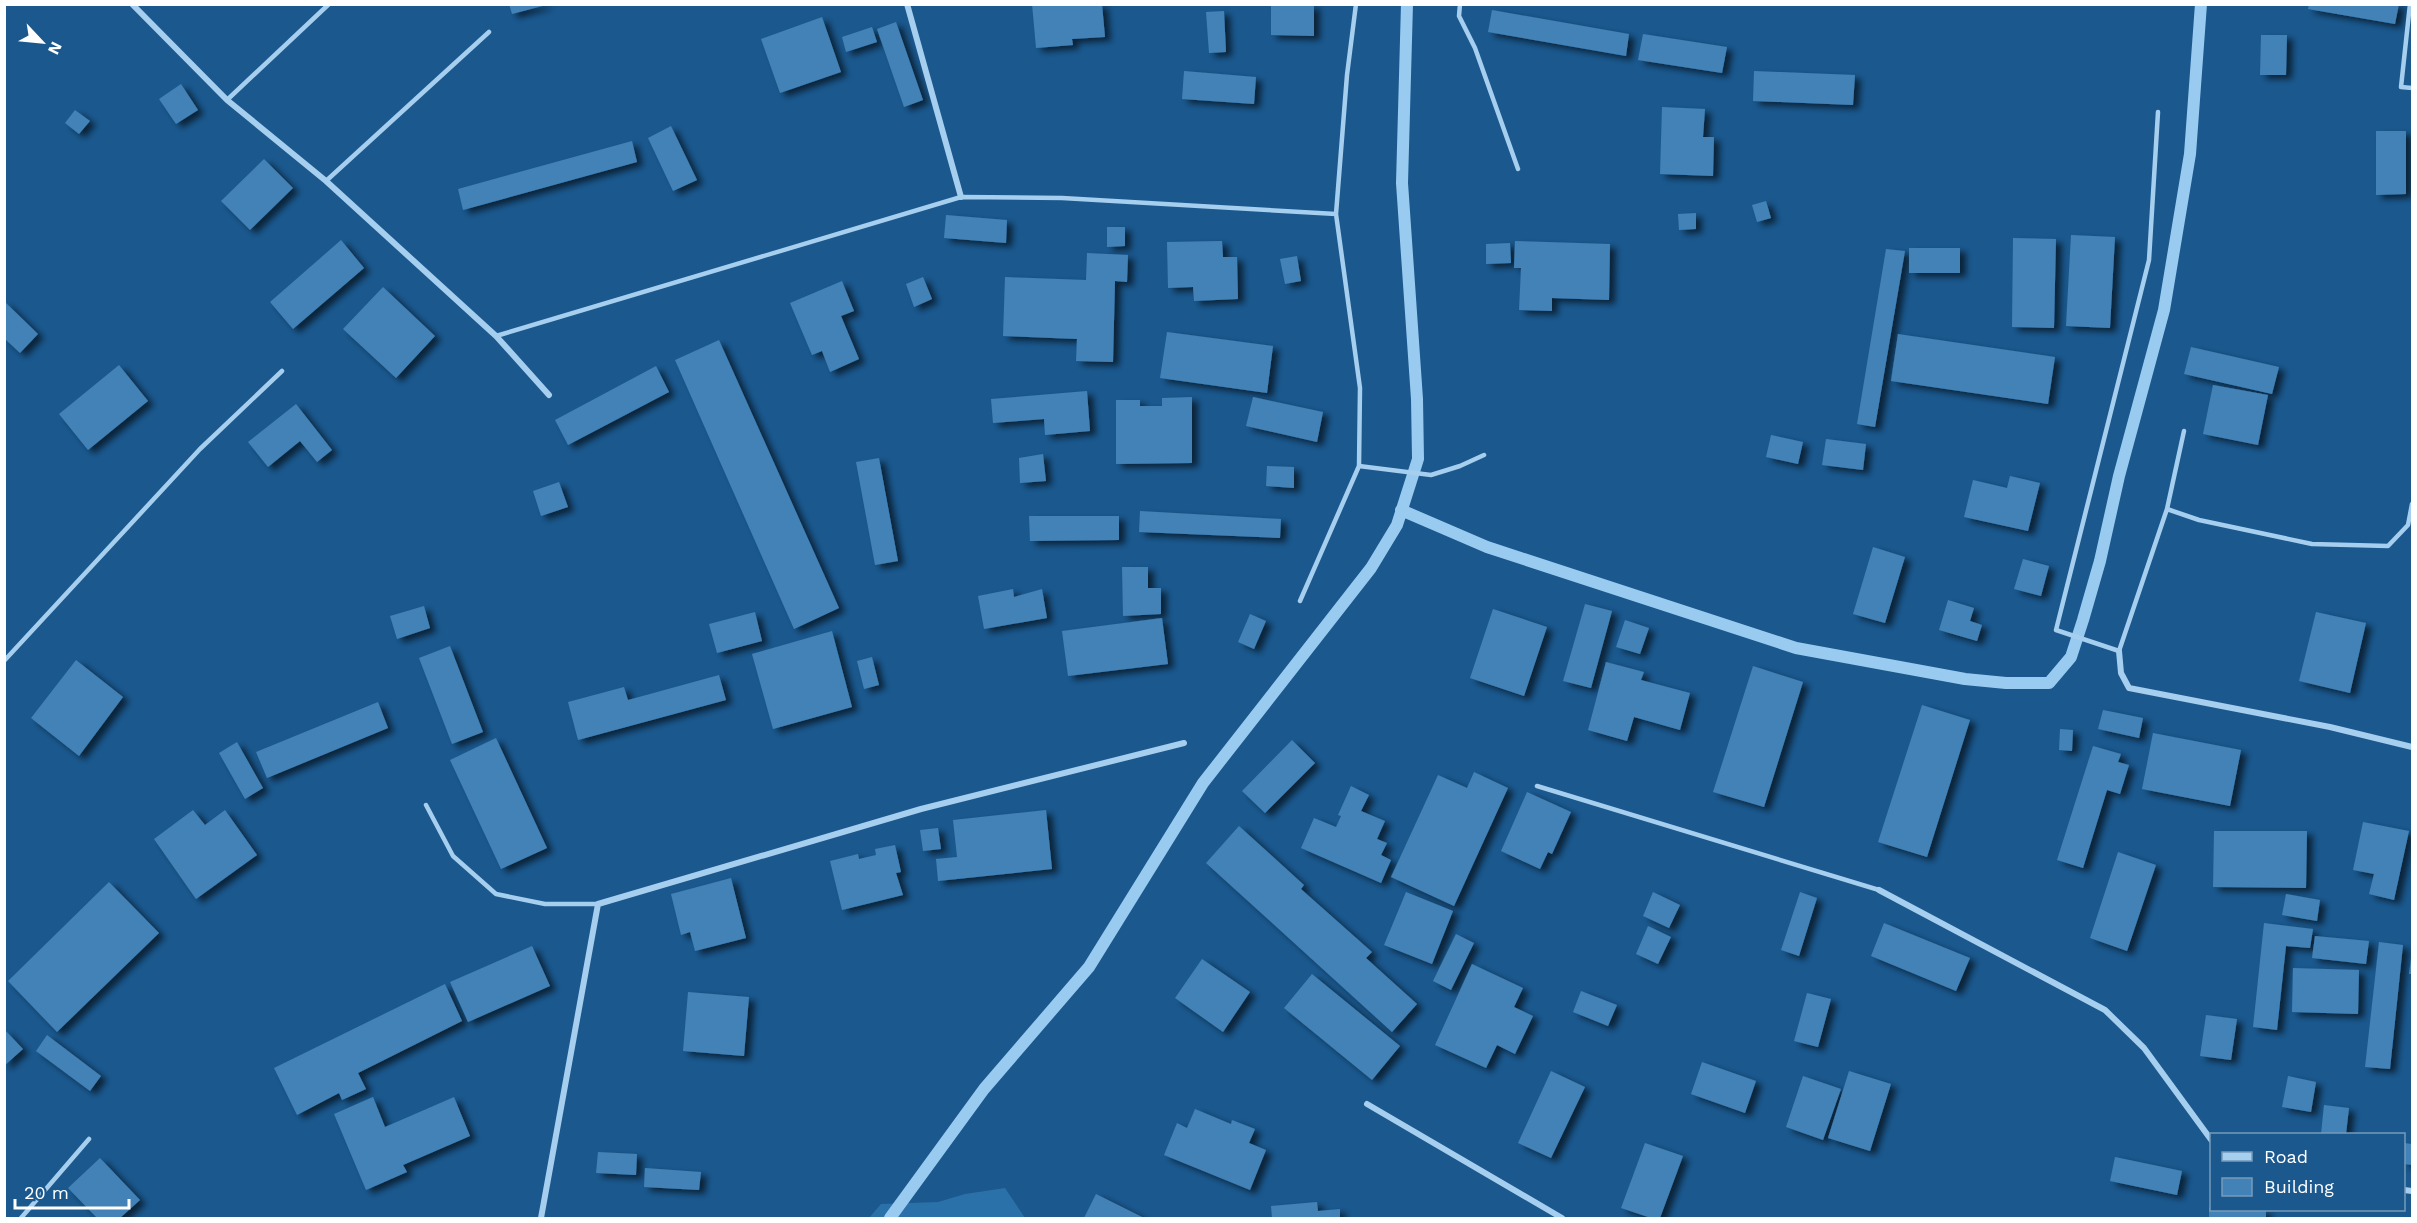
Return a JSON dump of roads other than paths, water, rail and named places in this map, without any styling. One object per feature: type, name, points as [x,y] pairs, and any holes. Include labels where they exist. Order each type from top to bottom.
[{"type":"street","points":[[132,4],[227,100],[326,181],[496,336],[549,395]]},
{"type":"street","points":[[908,4],[961,196]]},
{"type":"street","points":[[2119,651],[2121,673],[2129,688],[2330,727],[2412,747]]},
{"type":"street","points":[[541,1218],[598,904],[921,809],[1184,744]]},
{"type":"street","points":[[1879,890],[2105,1010],[2144,1048],[2210,1140]]},
{"type":"street","points":[[1367,1104],[1562,1218]]},
{"type":"lane","points":[[227,100],[329,4]]},
{"type":"lane","points":[[1300,601],[1359,466],[1360,388],[1336,214],[1347,75],[1356,4]]},
{"type":"lane","points":[[1460,4],[1459,16],[1475,48],[1518,169]]},
{"type":"lane","points":[[2410,4],[2401,87],[2412,88]]},
{"type":"lane","points":[[326,181],[489,32]]},
{"type":"lane","points":[[2158,112],[2149,260],[2056,630],[2119,651],[2167,508],[2184,431]]},
{"type":"lane","points":[[496,336],[961,196],[1062,198],[1336,214]]},
{"type":"lane","points":[[4,661],[200,449],[282,371]]},
{"type":"lane","points":[[1359,466],[1431,475],[1460,466],[1484,455]]},
{"type":"lane","points":[[2167,508],[2199,520],[2312,544],[2388,546],[2408,525],[2412,504]]},
{"type":"lane","points":[[1538,786],[1879,890]]},
{"type":"lane","points":[[426,805],[453,856],[496,894],[545,904],[598,904]]},
{"type":"lane","points":[[21,1218],[89,1139]]},
{"type":"waterway","points":[[890,1218],[984,1089],[1089,967],[1203,783],[1371,568],[1397,525],[1418,459],[1417,399],[1402,183],[1407,4]]},
{"type":"waterway","points":[[1401,510],[1487,547],[1796,648],[1965,679],[2006,683],[2049,683],[2071,657],[2083,620],[2164,310],[2190,154],[2201,4]]}]
